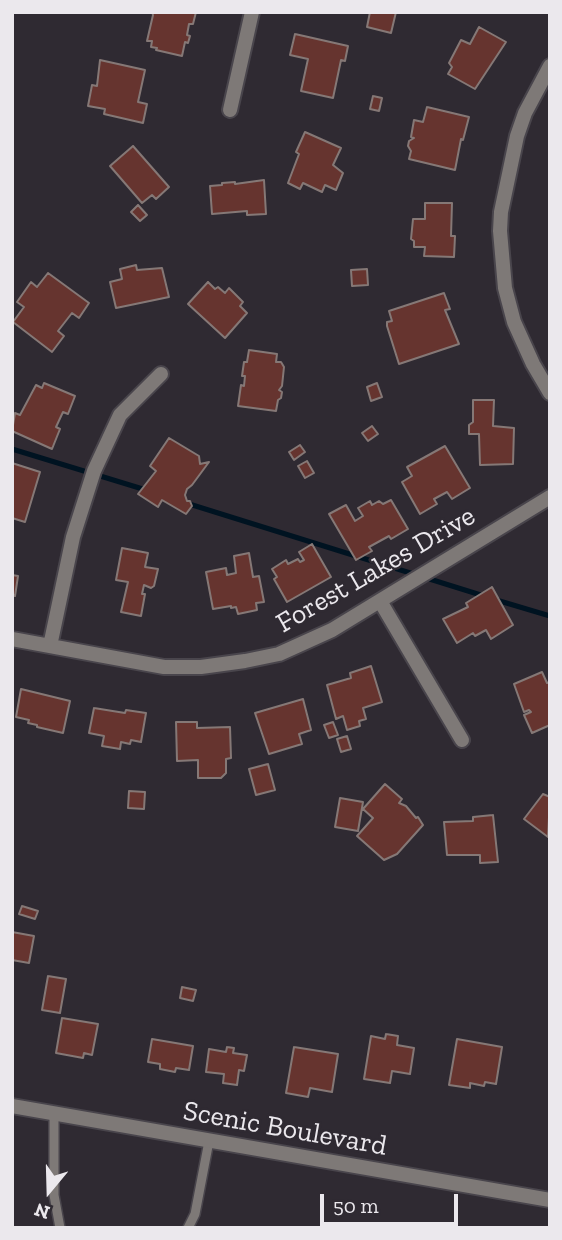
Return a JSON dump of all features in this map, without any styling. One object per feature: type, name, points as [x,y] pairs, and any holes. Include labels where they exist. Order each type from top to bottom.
[{"type":"street","points":[[230,110],[252,12]]},
{"type":"street","points":[[550,66],[525,113],[517,136],[501,212],[500,231],[505,288],[514,323],[550,393]]},
{"type":"street","points":[[50,646],[74,537],[94,471],[112,427],[129,404],[161,374]]},
{"type":"street","name":"Forest Lakes Drive","points":[[12,639],[164,667],[201,667],[245,662],[279,654],[332,630],[550,497]]},
{"type":"street","points":[[380,601],[462,740]]},
{"type":"street","name":"Scenic Boulevard","points":[[12,1106],[550,1200]]},
{"type":"lane","points":[[54,1114],[54,1195],[60,1228]]},
{"type":"lane","points":[[188,1228],[195,1214],[209,1141]]},
{"type":"building","points":[[152,12],[196,12],[193,24],[189,24],[187,35],[190,36],[188,43],[185,42],[182,56],[151,47],[152,41],[147,41]]},
{"type":"building","points":[[370,12],[396,12],[391,33],[367,27]]},
{"type":"building","points":[[479,27],[506,42],[475,89],[448,74],[452,67],[449,63],[461,40],[470,44]]},
{"type":"building","points":[[295,34],[348,46],[345,61],[341,60],[333,98],[301,91],[308,59],[290,55]]},
{"type":"building","points":[[100,60],[145,70],[138,102],[147,104],[143,123],[104,114],[105,109],[88,106],[92,85],[97,86]]},
{"type":"building","points":[[373,96],[382,98],[379,111],[370,109]]},
{"type":"building","points":[[427,107],[469,117],[463,140],[461,139],[455,170],[409,159],[411,151],[408,146],[409,141],[414,138],[411,137],[414,120],[423,122]]},
{"type":"building","points":[[305,132],[341,148],[333,165],[343,173],[336,190],[325,185],[322,192],[303,183],[300,189],[288,183],[299,154],[296,152]]},
{"type":"building","points":[[133,146],[169,187],[156,199],[152,195],[142,203],[110,166]]},
{"type":"building","points":[[264,180],[266,214],[247,215],[247,211],[212,214],[210,186]]},
{"type":"building","points":[[425,203],[452,203],[451,236],[455,236],[454,257],[424,256],[425,247],[414,247],[414,241],[411,239],[413,219],[425,219]]},
{"type":"building","points":[[138,205],[147,215],[140,221],[131,212]]},
{"type":"building","points":[[136,265],[137,270],[162,268],[169,297],[116,308],[110,282],[122,279],[120,269]]},
{"type":"building","points":[[367,269],[368,285],[352,286],[351,270]]},
{"type":"building","points":[[48,273],[89,303],[79,318],[72,313],[58,331],[64,336],[52,352],[13,322],[24,307],[17,302],[31,282],[37,287]]},
{"type":"building","points":[[208,282],[225,293],[229,288],[243,302],[240,306],[247,313],[225,338],[188,304]]},
{"type":"building","points":[[444,293],[450,309],[445,310],[459,344],[399,364],[387,326],[387,322],[392,321],[389,311]]},
{"type":"building","points":[[249,350],[277,354],[276,362],[281,362],[284,367],[279,390],[282,392],[281,398],[276,411],[238,406],[241,385],[244,386],[244,362],[247,362]]},
{"type":"building","points":[[44,383],[75,396],[68,414],[63,412],[56,427],[60,429],[52,449],[12,431],[15,413],[20,415],[36,385],[42,388]]},
{"type":"building","points":[[377,383],[382,397],[371,401],[367,387]]},
{"type":"building","points":[[473,400],[494,400],[493,426],[514,428],[513,464],[480,465],[479,434],[469,434],[469,425],[473,422]]},
{"type":"building","points":[[372,426],[378,434],[368,441],[362,433]]},
{"type":"building","points":[[169,438],[199,456],[200,464],[209,462],[187,489],[185,495],[192,506],[186,514],[162,500],[158,507],[138,494],[156,471],[150,466]]},
{"type":"building","points":[[300,445],[305,452],[294,460],[289,452]]},
{"type":"building","points":[[445,446],[470,488],[452,499],[447,492],[434,499],[437,504],[420,514],[402,482],[412,476],[407,467]]},
{"type":"building","points":[[307,461],[314,473],[305,478],[298,466]]},
{"type":"building","points":[[12,463],[40,472],[25,522],[12,518]]},
{"type":"building","points":[[391,500],[408,529],[369,547],[372,551],[356,560],[329,514],[346,505],[355,521],[363,516],[358,508],[370,501],[372,505]]},
{"type":"building","points":[[312,544],[331,577],[287,602],[274,579],[277,577],[272,569],[286,560],[288,564],[298,559],[300,562],[304,560],[299,552]]},
{"type":"building","points":[[122,548],[148,553],[145,567],[158,569],[154,586],[151,588],[144,585],[141,616],[121,612],[128,582],[116,580]]},
{"type":"building","points":[[249,553],[253,577],[259,576],[264,602],[256,603],[257,610],[238,614],[236,607],[231,606],[213,609],[206,572],[226,568],[227,575],[236,573],[234,556]]},
{"type":"building","points":[[12,575],[18,576],[15,596],[12,595]]},
{"type":"building","points":[[492,587],[513,625],[491,639],[486,630],[475,636],[473,633],[457,643],[443,619],[468,607],[466,603]]},
{"type":"building","points":[[371,666],[382,702],[363,708],[366,719],[359,721],[360,726],[347,730],[343,716],[336,719],[327,685],[351,678],[350,673]]},
{"type":"building","points":[[542,672],[547,683],[550,682],[550,725],[532,733],[524,715],[531,712],[524,712],[514,684]]},
{"type":"building","points":[[21,689],[70,701],[63,733],[37,727],[28,723],[29,720],[16,717]]},
{"type":"building","points":[[303,699],[311,730],[299,734],[302,744],[269,754],[255,713]]},
{"type":"building","points":[[94,708],[146,713],[141,742],[121,742],[120,749],[102,746],[104,736],[89,733]]},
{"type":"building","points":[[176,722],[197,722],[197,728],[230,727],[231,758],[226,759],[226,773],[221,778],[198,778],[198,760],[177,761]]},
{"type":"building","points":[[333,722],[338,735],[329,738],[324,725]]},
{"type":"building","points":[[347,736],[351,749],[341,752],[337,739]]},
{"type":"building","points":[[268,764],[275,790],[256,795],[249,769]]},
{"type":"building","points":[[385,784],[402,799],[399,803],[418,817],[423,825],[397,854],[384,860],[357,836],[373,818],[363,809]]},
{"type":"building","points":[[129,791],[145,792],[144,809],[128,808]]},
{"type":"building","points":[[543,794],[550,797],[548,837],[524,819]]},
{"type":"building","points":[[340,798],[363,802],[358,831],[335,827]]},
{"type":"building","points":[[493,815],[498,862],[480,863],[480,855],[447,855],[444,822],[473,821],[473,817]]},
{"type":"building","points":[[22,906],[38,911],[35,919],[19,914]]},
{"type":"building","points":[[12,932],[34,936],[29,963],[12,960]]},
{"type":"building","points":[[48,976],[66,979],[60,1013],[42,1010]]},
{"type":"building","points":[[182,987],[196,990],[193,1001],[180,998]]},
{"type":"building","points":[[62,1018],[98,1024],[92,1055],[84,1053],[83,1058],[56,1053]]},
{"type":"building","points":[[386,1034],[398,1036],[397,1045],[414,1048],[410,1074],[392,1071],[390,1083],[364,1079],[371,1036],[385,1039]]},
{"type":"building","points":[[152,1039],[193,1046],[189,1070],[176,1068],[175,1072],[160,1069],[160,1064],[148,1062]]},
{"type":"building","points":[[457,1039],[502,1047],[496,1084],[485,1082],[484,1086],[470,1083],[470,1088],[449,1085]]},
{"type":"building","points":[[227,1047],[234,1048],[233,1053],[247,1055],[244,1071],[239,1070],[237,1085],[223,1083],[224,1074],[206,1072],[209,1049],[226,1052]]},
{"type":"building","points":[[294,1047],[338,1054],[332,1092],[310,1088],[308,1097],[286,1093]]},
{"type":"waterway","points":[[12,449],[146,490]]},
{"type":"waterway","points":[[186,503],[484,596]]},
{"type":"waterway","points":[[493,599],[550,616]]}]
